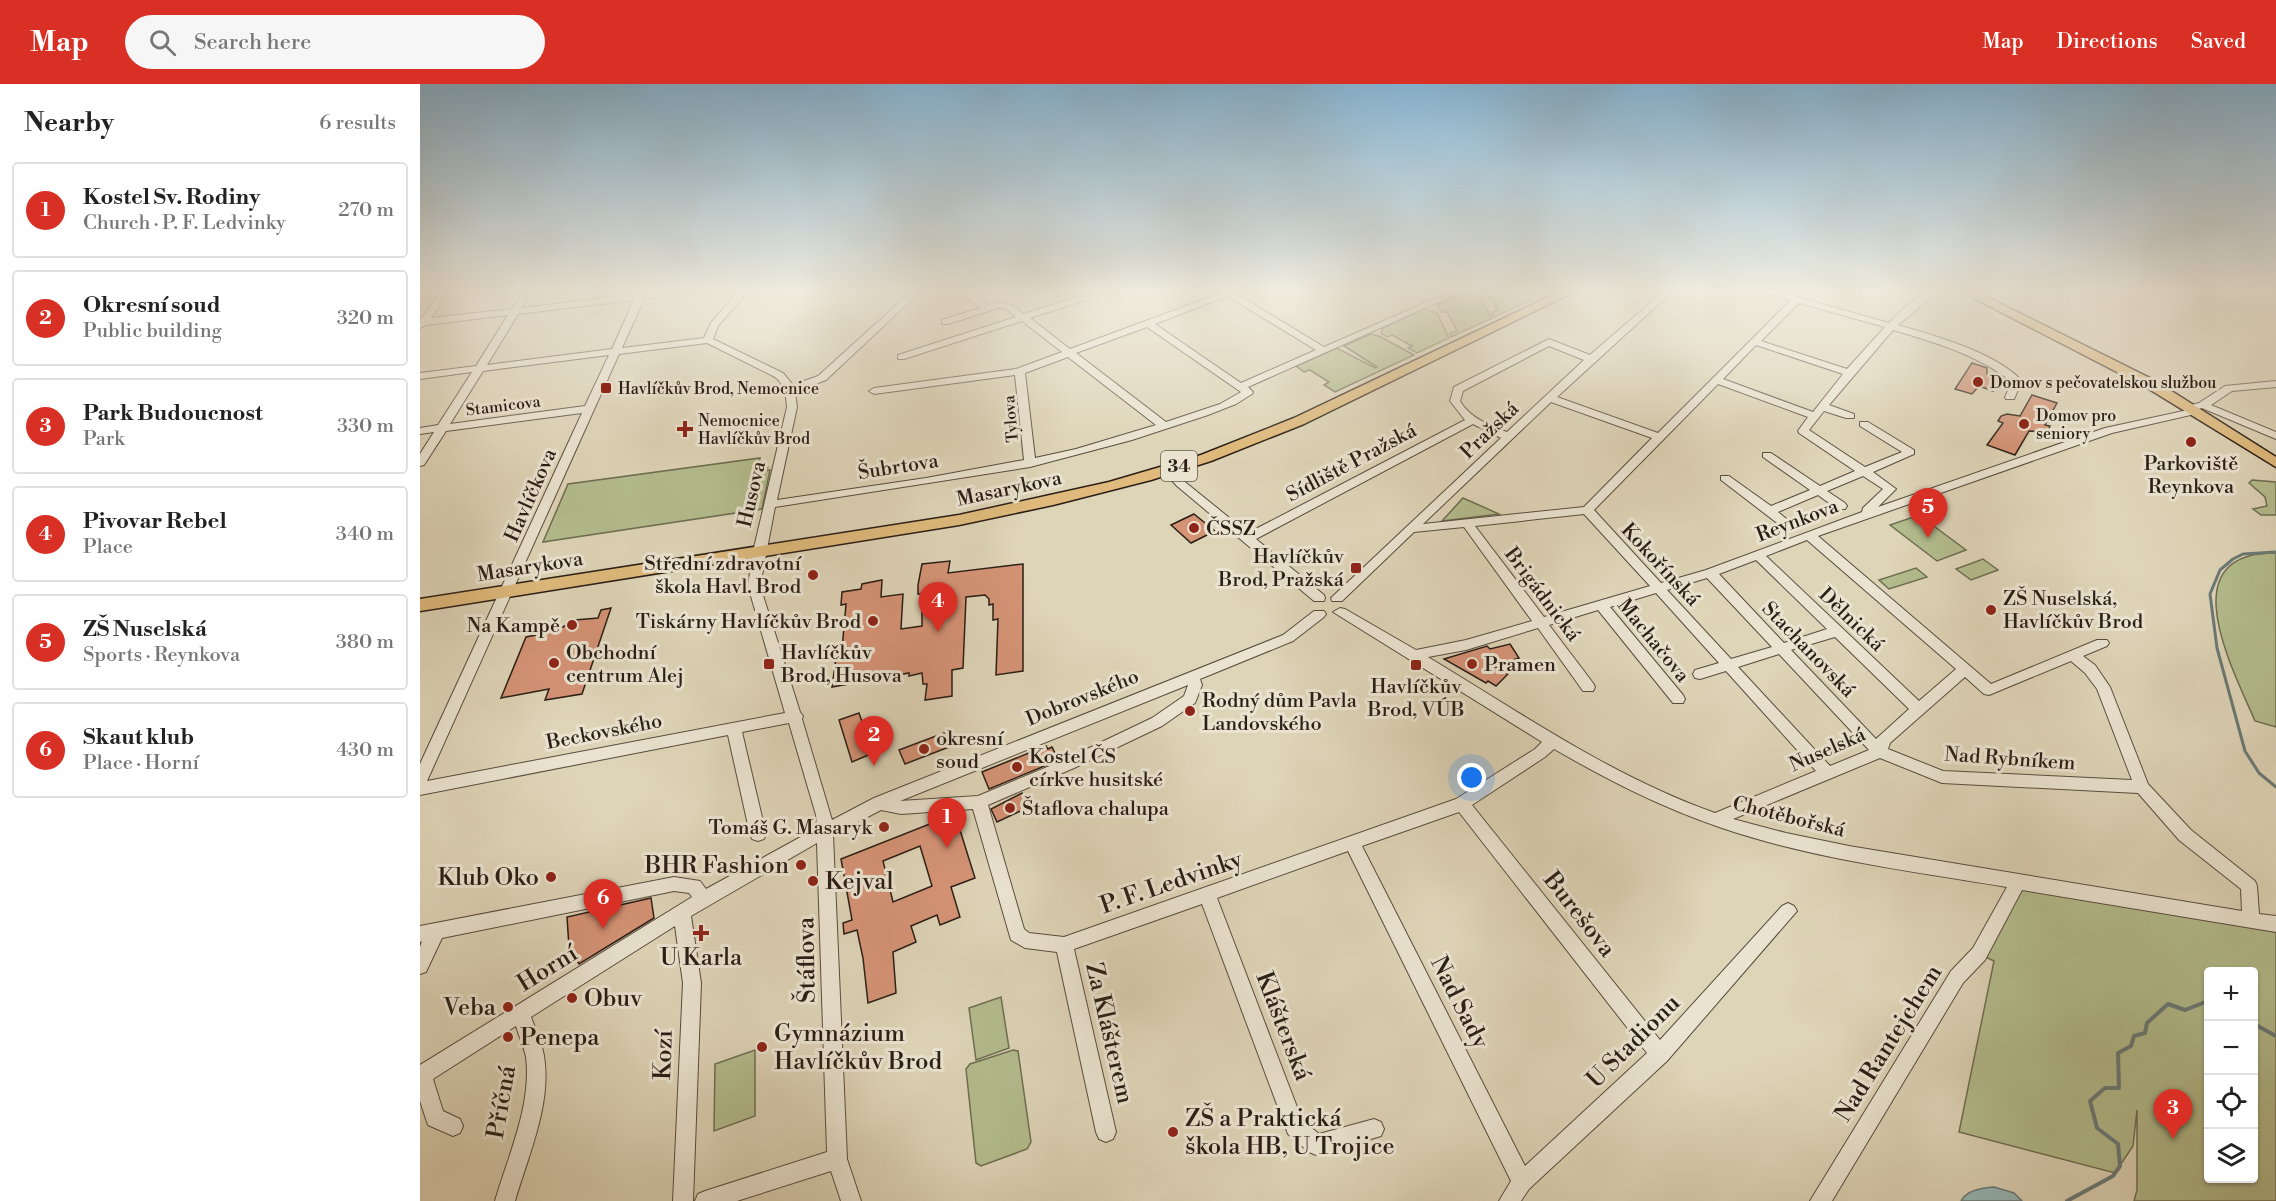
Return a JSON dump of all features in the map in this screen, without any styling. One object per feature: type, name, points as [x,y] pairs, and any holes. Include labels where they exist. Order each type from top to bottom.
[{"type":"main road","name":"Masarykova","points":[[420,605],[759,552],[1025,507],[1168,470],[1289,424],[1460,343]]},
{"type":"main road","points":[[2072,343],[2196,408],[2276,463]]},
{"type":"street","points":[[420,463],[496,343]]},
{"type":"street","name":"Havlíčkova","points":[[420,782],[616,352],[617,343]]},
{"type":"street","points":[[420,376],[684,343]]},
{"type":"street","points":[[714,343],[778,375],[787,383],[790,390],[822,378],[860,343]]},
{"type":"street","points":[[901,357],[945,343]]},
{"type":"street","points":[[1055,343],[1164,426]]},
{"type":"street","points":[[874,391],[1020,371],[1094,343]]},
{"type":"street","points":[[1178,343],[1245,389]]},
{"type":"street","points":[[1312,343],[1323,350]]},
{"type":"street","points":[[1030,464],[1083,452],[1210,410],[1245,389],[1339,343]]},
{"type":"street","points":[[1508,437],[1473,420],[1455,401],[1456,393],[1467,383],[1547,343]]},
{"type":"street","points":[[1552,343],[1590,359]]},
{"type":"street","name":"Pražská","points":[[1338,605],[1410,529],[1608,343]]},
{"type":"street","points":[[1410,529],[1587,510],[1751,343]]},
{"type":"street","points":[[1760,343],[1851,373]]},
{"type":"street","points":[[1860,517],[1890,489],[1803,431],[1877,343]]},
{"type":"street","points":[[1936,343],[1997,365],[2017,381],[2010,397]]},
{"type":"street","name":"Tylova","points":[[1020,371],[1030,464]]},
{"type":"street","points":[[1715,380],[1815,416]]},
{"type":"street","name":"Reynkova","points":[[1414,655],[1466,645],[1710,573],[1809,535],[2109,430],[2196,408],[2229,388],[2276,384]]},
{"type":"street","name":"Husova","points":[[790,390],[792,407],[772,504],[759,552],[755,590],[796,716],[826,831]]},
{"type":"street","points":[[1549,398],[1659,437]]},
{"type":"street","points":[[1824,407],[1850,416]]},
{"type":"street","points":[[2196,408],[2276,436]]},
{"type":"street","name":"Stamicova","points":[[420,431],[590,409]]},
{"type":"street","name":"Sídliště Pražská","points":[[1247,539],[1473,420]]},
{"type":"street","points":[[1770,511],[1910,452],[1864,424]]},
{"type":"street","points":[[1767,455],[1841,506]]},
{"type":"street","name":"Šubrtova","points":[[772,504],[1030,464]]},
{"type":"street","points":[[1168,470],[1319,598]]},
{"type":"street","points":[[1725,478],[1790,526]]},
{"type":"street","name":"Kokořínská","points":[[1587,510],[1828,774]]},
{"type":"street","name":"Brigádnická","points":[[1467,524],[1588,687]]},
{"type":"street","points":[[1809,535],[1989,690],[2102,643]]},
{"type":"street","name":"Dělnická","points":[[1759,556],[1918,709]]},
{"type":"street","name":"Stachanovská","points":[[1710,573],[1880,752]]},
{"type":"street","points":[[1328,596],[1338,605],[1330,616],[1319,614],[1313,606],[1319,598],[1328,596]]},
{"type":"street","name":"Machačova","points":[[1601,604],[1678,699]]},
{"type":"street","name":"Chotěbořská","points":[[1338,605],[1551,742],[1639,788],[1716,819],[1822,848],[2276,924]]},
{"type":"street","name":"Dobrovského","points":[[826,831],[880,803],[1287,638],[1319,614]]},
{"type":"street","points":[[1700,674],[1837,631]]},
{"type":"street","points":[[2073,656],[2090,669],[2103,687],[2142,787],[2185,835],[2249,886],[2251,920]]},
{"type":"street","name":"Nuselská","points":[[1716,819],[1880,752],[1883,740],[1965,669]]},
{"type":"street","points":[[880,803],[901,808],[979,801],[1070,764],[1166,717],[1190,699],[1195,685],[1191,676]]},
{"type":"street","name":"Beckovského","points":[[420,789],[796,716]]},
{"type":"street","points":[[734,728],[758,834]]},
{"type":"street","name":"P. F. Ledvinky","points":[[979,801],[1017,933],[1025,940],[1064,945],[1462,804],[1540,753],[1551,742]]},
{"type":"street","name":"Nad Rybníkem","points":[[1880,752],[1900,758],[1942,777],[2142,787]]},
{"type":"street","name":"Burešova","points":[[1462,804],[1660,1054]]},
{"type":"street","name":"Horní","points":[[421,1076],[703,899],[826,831]]},
{"type":"street","name":"Štáflova","points":[[826,831],[837,1159],[851,1201]]},
{"type":"street","name":"Nad Sady","points":[[1353,844],[1522,1182]]},
{"type":"street","name":"Nad Rantejchem","points":[[1820,1201],[1957,977],[1979,954],[2018,882]]},
{"type":"street","points":[[420,966],[428,933],[674,884],[694,886],[703,899]]},
{"type":"street","name":"Klášterská","points":[[1207,895],[1295,1127],[1316,1145],[1374,1129]]},
{"type":"street","name":"U Stadionu","points":[[1509,1201],[1522,1182],[1660,1054],[1788,911]]},
{"type":"street","name":"Kozí","points":[[682,913],[692,983],[683,1201]]},
{"type":"street","name":"Za Klášterem","points":[[1064,945],[1106,1132]]},
{"type":"street","name":"Příčná","points":[[505,1201],[529,1115],[535,1074],[535,1057],[521,1013]]},
{"type":"street","points":[[421,1076],[435,1118],[453,1126]]},
{"type":"street","points":[[705,1201],[837,1159]]},
{"type":"green space","points":[[1350,343],[1392,343],[1414,355],[1335,392],[1324,385],[1329,382],[1310,370],[1304,372],[1296,366],[1337,348],[1377,367],[1344,346]]},
{"type":"green space","points":[[1407,343],[1438,343],[1417,353],[1408,348],[1412,346]]},
{"type":"green space","points":[[760,458],[757,469],[770,470],[762,509],[543,542],[568,484]]},
{"type":"green space","points":[[2252,480],[2276,482],[2276,515],[2261,515],[2253,509],[2267,506],[2265,497],[2249,483]]},
{"type":"green space","points":[[1463,498],[1499,514],[1442,521]]},
{"type":"green space","points":[[1919,515],[1966,550],[1937,561],[1890,525]]},
{"type":"green space","points":[[2276,553],[2276,727],[2255,721],[2245,698],[2224,644],[2217,616],[2217,591],[2225,571],[2244,558]]},
{"type":"green space","points":[[1983,559],[1998,570],[1971,580],[1956,569]]},
{"type":"green space","points":[[1916,568],[1927,577],[1889,589],[1879,580]]},
{"type":"green space","points":[[2018,882],[2276,932],[2276,1201],[2134,1201],[2137,1190],[2137,1110],[2133,1146],[2115,1173],[1959,1132],[1994,961],[1979,954]]},
{"type":"green space","points":[[1001,997],[1009,1048],[976,1060],[969,1008]]},
{"type":"green space","points":[[755,1050],[755,1116],[714,1131],[715,1064]]},
{"type":"green space","points":[[1013,1050],[1018,1051],[1031,1142],[1027,1149],[981,1166],[976,1163],[966,1069],[970,1064]]},
{"type":"water","points":[[1994,1187],[2014,1193],[2022,1201],[1961,1201],[1971,1192]]},
{"type":"building","name":"Domov s pečovatelskou službou","points":[[1972,363],[1987,368],[1987,374],[2001,378],[1993,391],[1979,386],[1972,394],[1955,389]]},
{"type":"building","name":"Domov pro seniory","points":[[2032,395],[2057,403],[2045,425],[2050,426],[2047,432],[2029,431],[2015,455],[1987,445],[2003,423],[1998,421],[2001,416],[2007,414],[2020,416]]},
{"type":"building","name":"ČSSZ","points":[[1194,514],[1215,531],[1191,543],[1171,525]]},
{"type":"building","points":[[950,561],[948,573],[1023,564],[1023,671],[996,675],[998,619],[993,620],[993,604],[989,605],[989,599],[985,595],[966,597],[963,668],[952,670],[952,696],[925,700],[927,684],[923,684],[922,673],[909,676],[909,673],[832,687],[837,650],[842,649],[846,604],[841,605],[842,592],[861,589],[862,584],[882,580],[881,597],[903,594],[901,629],[922,626],[922,594],[918,594],[918,585],[922,564]]},
{"type":"building","name":"Obchodní centrum Alej","points":[[611,608],[582,694],[545,700],[549,689],[501,698],[526,637],[556,631],[575,620],[598,618],[601,610]]},
{"type":"building","name":"Pramen","points":[[1510,644],[1519,658],[1494,666],[1508,674],[1496,686],[1488,681],[1486,683],[1444,659],[1487,646],[1490,649]]},
{"type":"building","points":[[859,713],[873,753],[852,762],[839,720]]},
{"type":"building","name":"okresní soud","points":[[944,733],[949,747],[905,764],[899,750]]},
{"type":"building","name":"Kostel ČS církve husitské","points":[[1046,746],[1048,749],[1052,747],[1057,757],[1052,758],[1054,762],[989,789],[982,772]]},
{"type":"building","name":"Štaflova chalupa","points":[[1022,793],[1029,807],[997,822],[991,809]]},
{"type":"building","points":[[955,814],[975,878],[951,887],[960,917],[940,925],[937,915],[911,926],[916,942],[893,952],[896,993],[868,1003],[857,930],[844,934],[843,923],[852,920],[841,859]],"holes":[[[920,846],[932,886],[893,902],[883,861]]]},
{"type":"building","points":[[651,898],[654,918],[579,964],[569,947],[567,917]]},
{"type":"waterway","points":[[2276,552],[2243,554],[2233,559],[2220,570],[2210,594],[2217,648],[2245,751],[2259,773],[2276,787]]},
{"type":"waterway","points":[[2067,1201],[2113,1176],[2120,1166],[2118,1144],[2097,1128],[2090,1101],[2105,1088],[2119,1088],[2118,1053],[2131,1046],[2134,1036],[2145,1033],[2147,1023],[2168,1004],[2185,1010],[2204,1003]]},
{"type":"waterway","points":[[2258,1026],[2276,1036]]},
{"type":"place","name":"Domov s pečovatelskou službou","points":[[1978,382]]},
{"type":"place","name":"Havlíčkův Brod, Nemocnice","points":[[606,388]]},
{"type":"place","name":"Domov pro seniory","points":[[2024,424]]},
{"type":"place","name":"Nemocnice Havlíčkův Brod","points":[[685,429]]},
{"type":"place","name":"Parkoviště Reynkova","points":[[2191,442]]},
{"type":"place","name":"ČSSZ","points":[[1194,528]]},
{"type":"place","name":"ZŠ Nuselská","points":[[1928,538]]},
{"type":"place","name":"Havlíčkův Brod, Pražská","points":[[1356,568]]},
{"type":"place","name":"Střední zdravotní škola Havl. Brod","points":[[813,575]]},
{"type":"place","name":"ZŠ Nuselská, Havlíčkův Brod","points":[[1991,610]]},
{"type":"place","name":"Tiskárny Havlíčkův Brod","points":[[873,621]]},
{"type":"place","name":"Na Kampě","points":[[572,625]]},
{"type":"place","name":"Pivovar Rebel","points":[[938,632]]},
{"type":"place","name":"Obchodní centrum Alej","points":[[554,663]]},
{"type":"place","name":"Havlíčkův Brod, Husova","points":[[769,664]]},
{"type":"place","name":"Pramen","points":[[1472,664]]},
{"type":"place","name":"Havlíčkův Brod, VÚB","points":[[1416,665]]},
{"type":"place","name":"Rodný dům Pavla Landovského","points":[[1190,711]]},
{"type":"place","name":"okresní soud","points":[[924,749]]},
{"type":"place","name":"Okresní soud","points":[[874,766]]},
{"type":"place","name":"Kostel ČS církve husitské","points":[[1017,767]]},
{"type":"place","name":"Štaflova chalupa","points":[[1010,808]]},
{"type":"place","name":"Tomáš G. Masaryk","points":[[884,827]]},
{"type":"place","name":"Kostel Sv. Rodiny","points":[[947,848]]},
{"type":"place","name":"BHR Fashion","points":[[801,865]]},
{"type":"place","name":"Klub Oko","points":[[551,877]]},
{"type":"place","name":"Kejval","points":[[813,881]]},
{"type":"place","name":"Skaut klub","points":[[603,929]]},
{"type":"place","name":"U Karla","points":[[701,933]]},
{"type":"place","name":"Obuv","points":[[572,998]]},
{"type":"place","name":"Veba","points":[[508,1007]]},
{"type":"place","name":"Penepa","points":[[508,1037]]},
{"type":"place","name":"Gymnázium Havlíčkův Brod","points":[[762,1047]]},
{"type":"place","name":"ZŠ a Praktická škola HB, U Trojice","points":[[1173,1132]]},
{"type":"place","name":"Park Budoucnost","points":[[2173,1139]]}]
